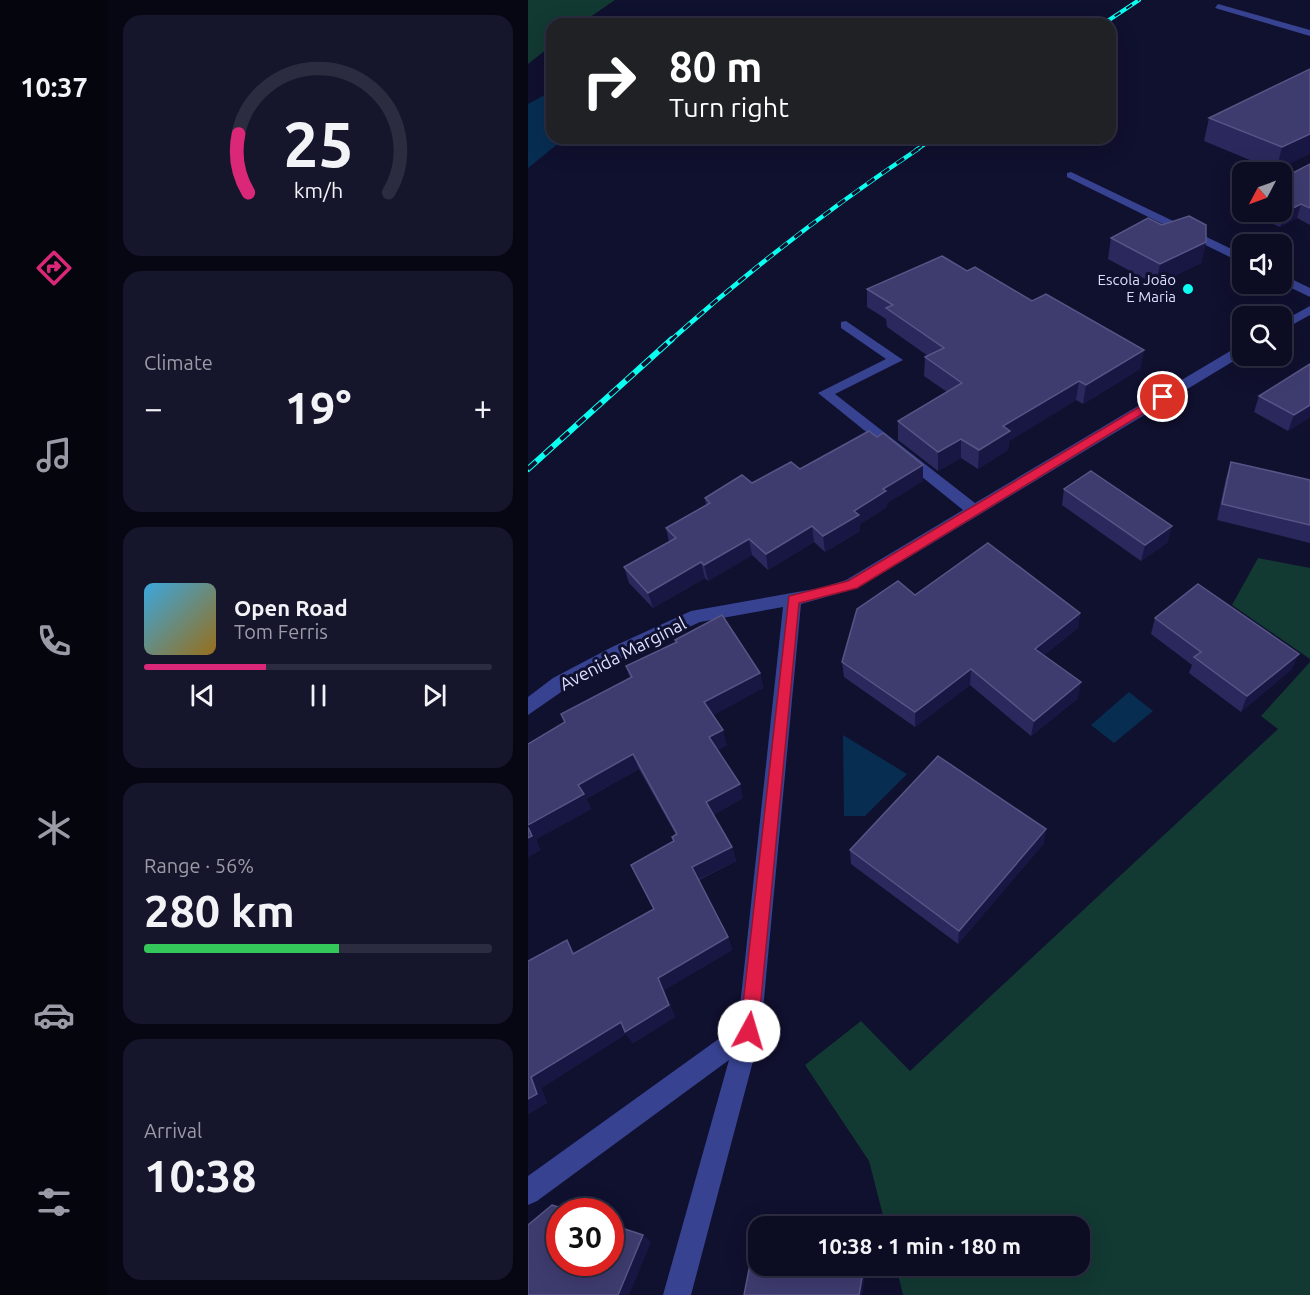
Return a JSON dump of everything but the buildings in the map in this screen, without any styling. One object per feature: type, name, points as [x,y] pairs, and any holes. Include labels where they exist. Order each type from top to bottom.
[{"type":"street","points":[[1218,6],[1310,33]]},
{"type":"street","points":[[1071,175],[1232,254]]},
{"type":"street","points":[[1292,284],[1310,293]]},
{"type":"street","points":[[1292,321],[1308,313]]},
{"type":"street","points":[[846,325],[896,360],[825,393],[975,511]]},
{"type":"street","name":"Avenida Marginal","points":[[528,707],[560,683],[618,652],[697,616],[793,599],[852,584],[1232,356]]},
{"type":"street","points":[[677,1295],[749,1031],[793,599]]},
{"type":"street","points":[[528,1192],[749,1031]]},
{"type":"green space","points":[[528,0],[615,0],[589,18],[546,18],[546,50],[528,64]]},
{"type":"green space","points":[[1258,558],[1310,568],[1310,659],[1232,605]]},
{"type":"green space","points":[[1310,662],[1310,1295],[903,1295],[898,1276],[1090,1276],[1090,1216],[883,1216],[869,1161],[805,1065],[861,1021],[910,1071],[1278,729],[1261,716]]},
{"type":"water","points":[[546,94],[546,144],[558,144],[528,168],[528,104]]},
{"type":"water","points":[[1129,692],[1153,711],[1114,743],[1091,725]]},
{"type":"water","points":[[843,735],[907,774],[865,816],[844,816]]},
{"type":"railway","points":[[1112,18],[1139,0]]},
{"type":"railway","points":[[916,150],[925,144]]},
{"type":"railway","points":[[670,341],[791,240],[918,149]]},
{"type":"railway","points":[[528,469],[672,339]]},
{"type":"place","name":"Escola João E Maria","points":[[1188,289]]},
{"type":"route","points":[[749,1031],[793,599],[821,594],[852,584],[1163,397]]}]
